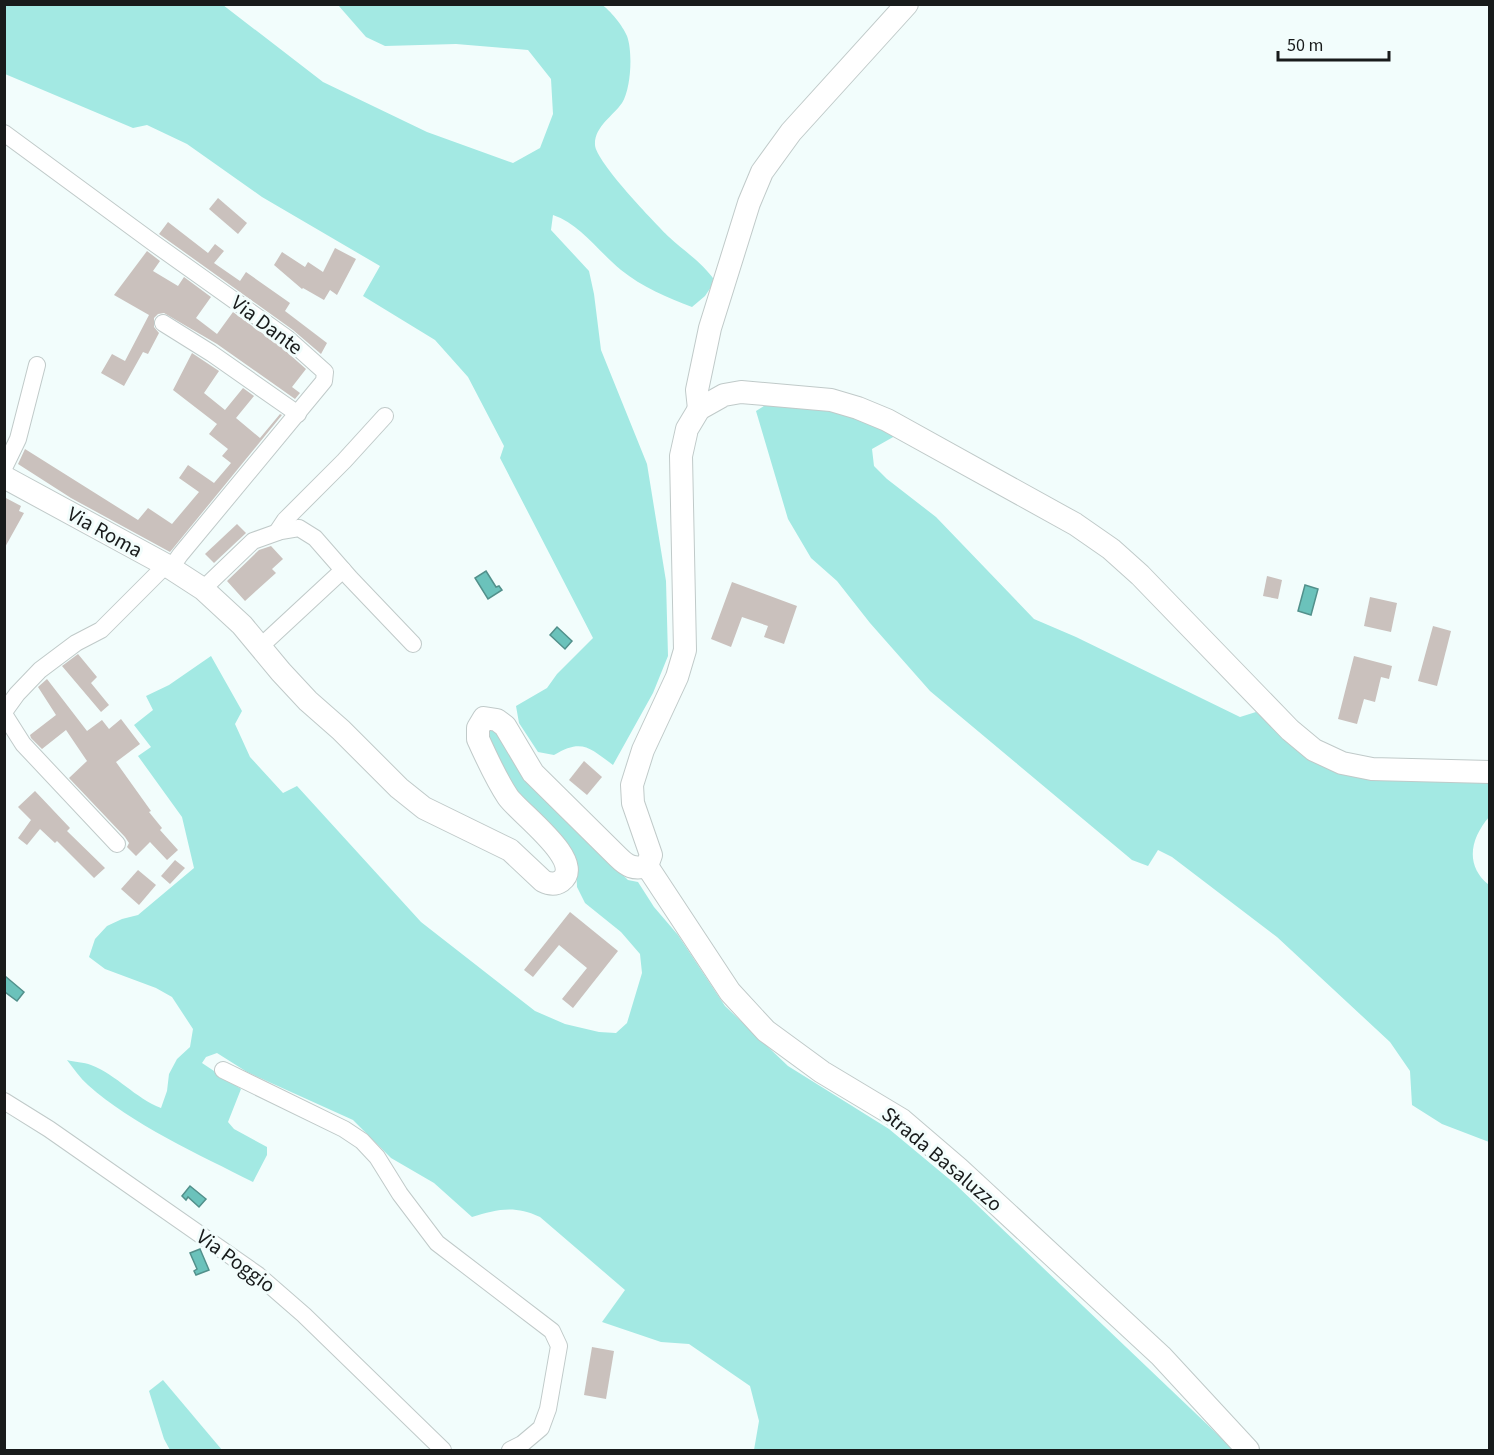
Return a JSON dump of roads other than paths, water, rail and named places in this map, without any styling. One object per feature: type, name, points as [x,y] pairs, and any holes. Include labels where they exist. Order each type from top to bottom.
[{"type":"main road","points":[[699,409],[697,390],[710,328],[749,203],[762,172],[791,132],[907,4]]},
{"type":"main road","points":[[647,866],[651,855],[633,803],[632,785],[643,750],[677,677],[685,650],[681,456],[687,429],[699,409],[724,395],[741,392],[831,400],[858,408],[887,420],[1075,524],[1111,549],[1140,575],[1290,730],[1314,750],[1342,763],[1372,769],[1490,772]]},
{"type":"main road","name":"Via Roma","points":[[4,477],[169,567],[203,589],[242,625],[308,701],[341,730],[399,788],[424,808],[510,850],[543,881],[553,884],[562,880],[567,871],[566,861],[556,846],[510,800],[501,786],[477,739],[478,728],[484,718],[497,720],[505,726],[533,773],[625,864],[640,868],[647,866]]},
{"type":"main road","name":"Strada Basaluzzo","points":[[647,866],[730,992],[766,1031],[822,1072],[902,1120],[958,1168],[1161,1356],[1248,1450]]},
{"type":"street","name":"Via Dante","points":[[4,133],[287,338],[323,369],[325,375],[324,381],[298,414],[169,567],[101,630],[76,643],[40,670],[17,694],[4,713]]},
{"type":"street","points":[[163,322],[211,352],[298,414]]},
{"type":"street","points":[[4,468],[18,439],[37,365]]},
{"type":"street","points":[[277,532],[285,520],[385,416]]},
{"type":"street","points":[[203,589],[253,541],[277,532],[299,528],[315,538],[413,644]]},
{"type":"street","points":[[260,647],[343,570]]},
{"type":"street","points":[[4,713],[23,744],[117,844]]},
{"type":"street","points":[[223,1070],[362,1140],[377,1157],[400,1194],[437,1243],[552,1331],[559,1346],[548,1408],[541,1428],[522,1444],[510,1450]]},
{"type":"street","name":"Via Poggio","points":[[4,1101],[49,1129],[258,1275],[304,1315],[443,1450]]}]
